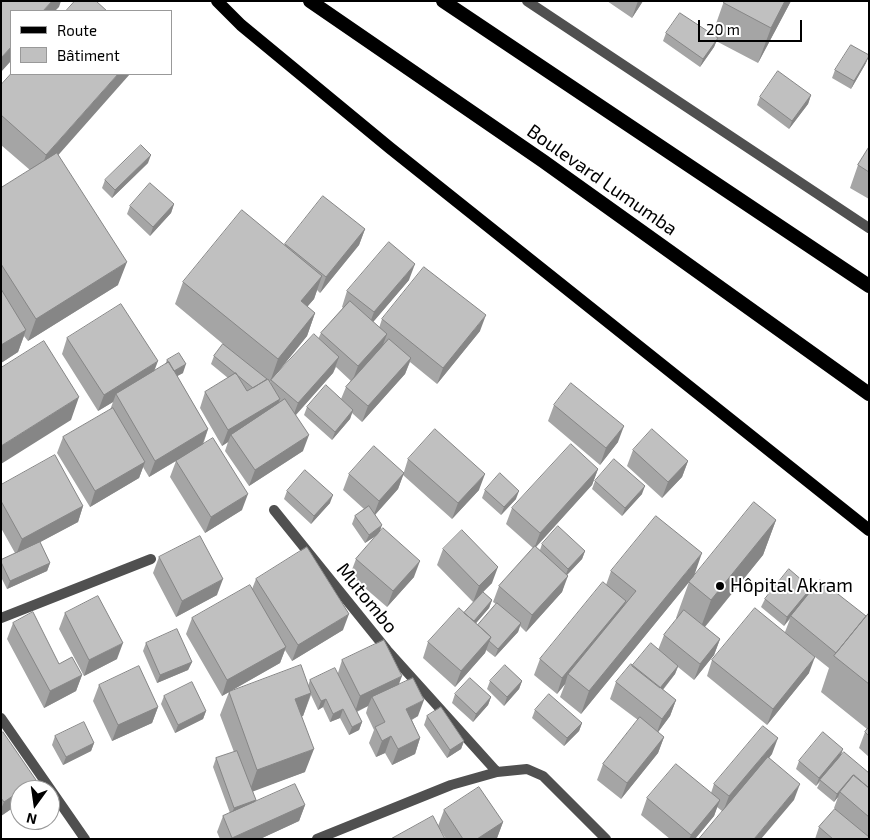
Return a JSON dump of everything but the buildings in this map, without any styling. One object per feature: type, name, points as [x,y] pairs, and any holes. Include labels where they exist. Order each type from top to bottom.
[{"type":"highway","name":"Boulevard Lumumba","points":[[310,1],[551,166],[869,394]]},
{"type":"highway","points":[[442,1],[869,286]]},
{"type":"main road","points":[[217,1],[240,25],[390,148],[869,530]]},
{"type":"street","points":[[527,1],[869,228]]},
{"type":"street","name":"Mutombo","points":[[274,510],[387,650],[497,772]]},
{"type":"street","points":[[1,618],[151,559]]},
{"type":"street","points":[[1,718],[85,839]]},
{"type":"street","points":[[317,839],[451,785],[497,772],[527,769],[543,776],[606,839]]},
{"type":"place","name":"Hôpital Akram","points":[[720,586]]}]
